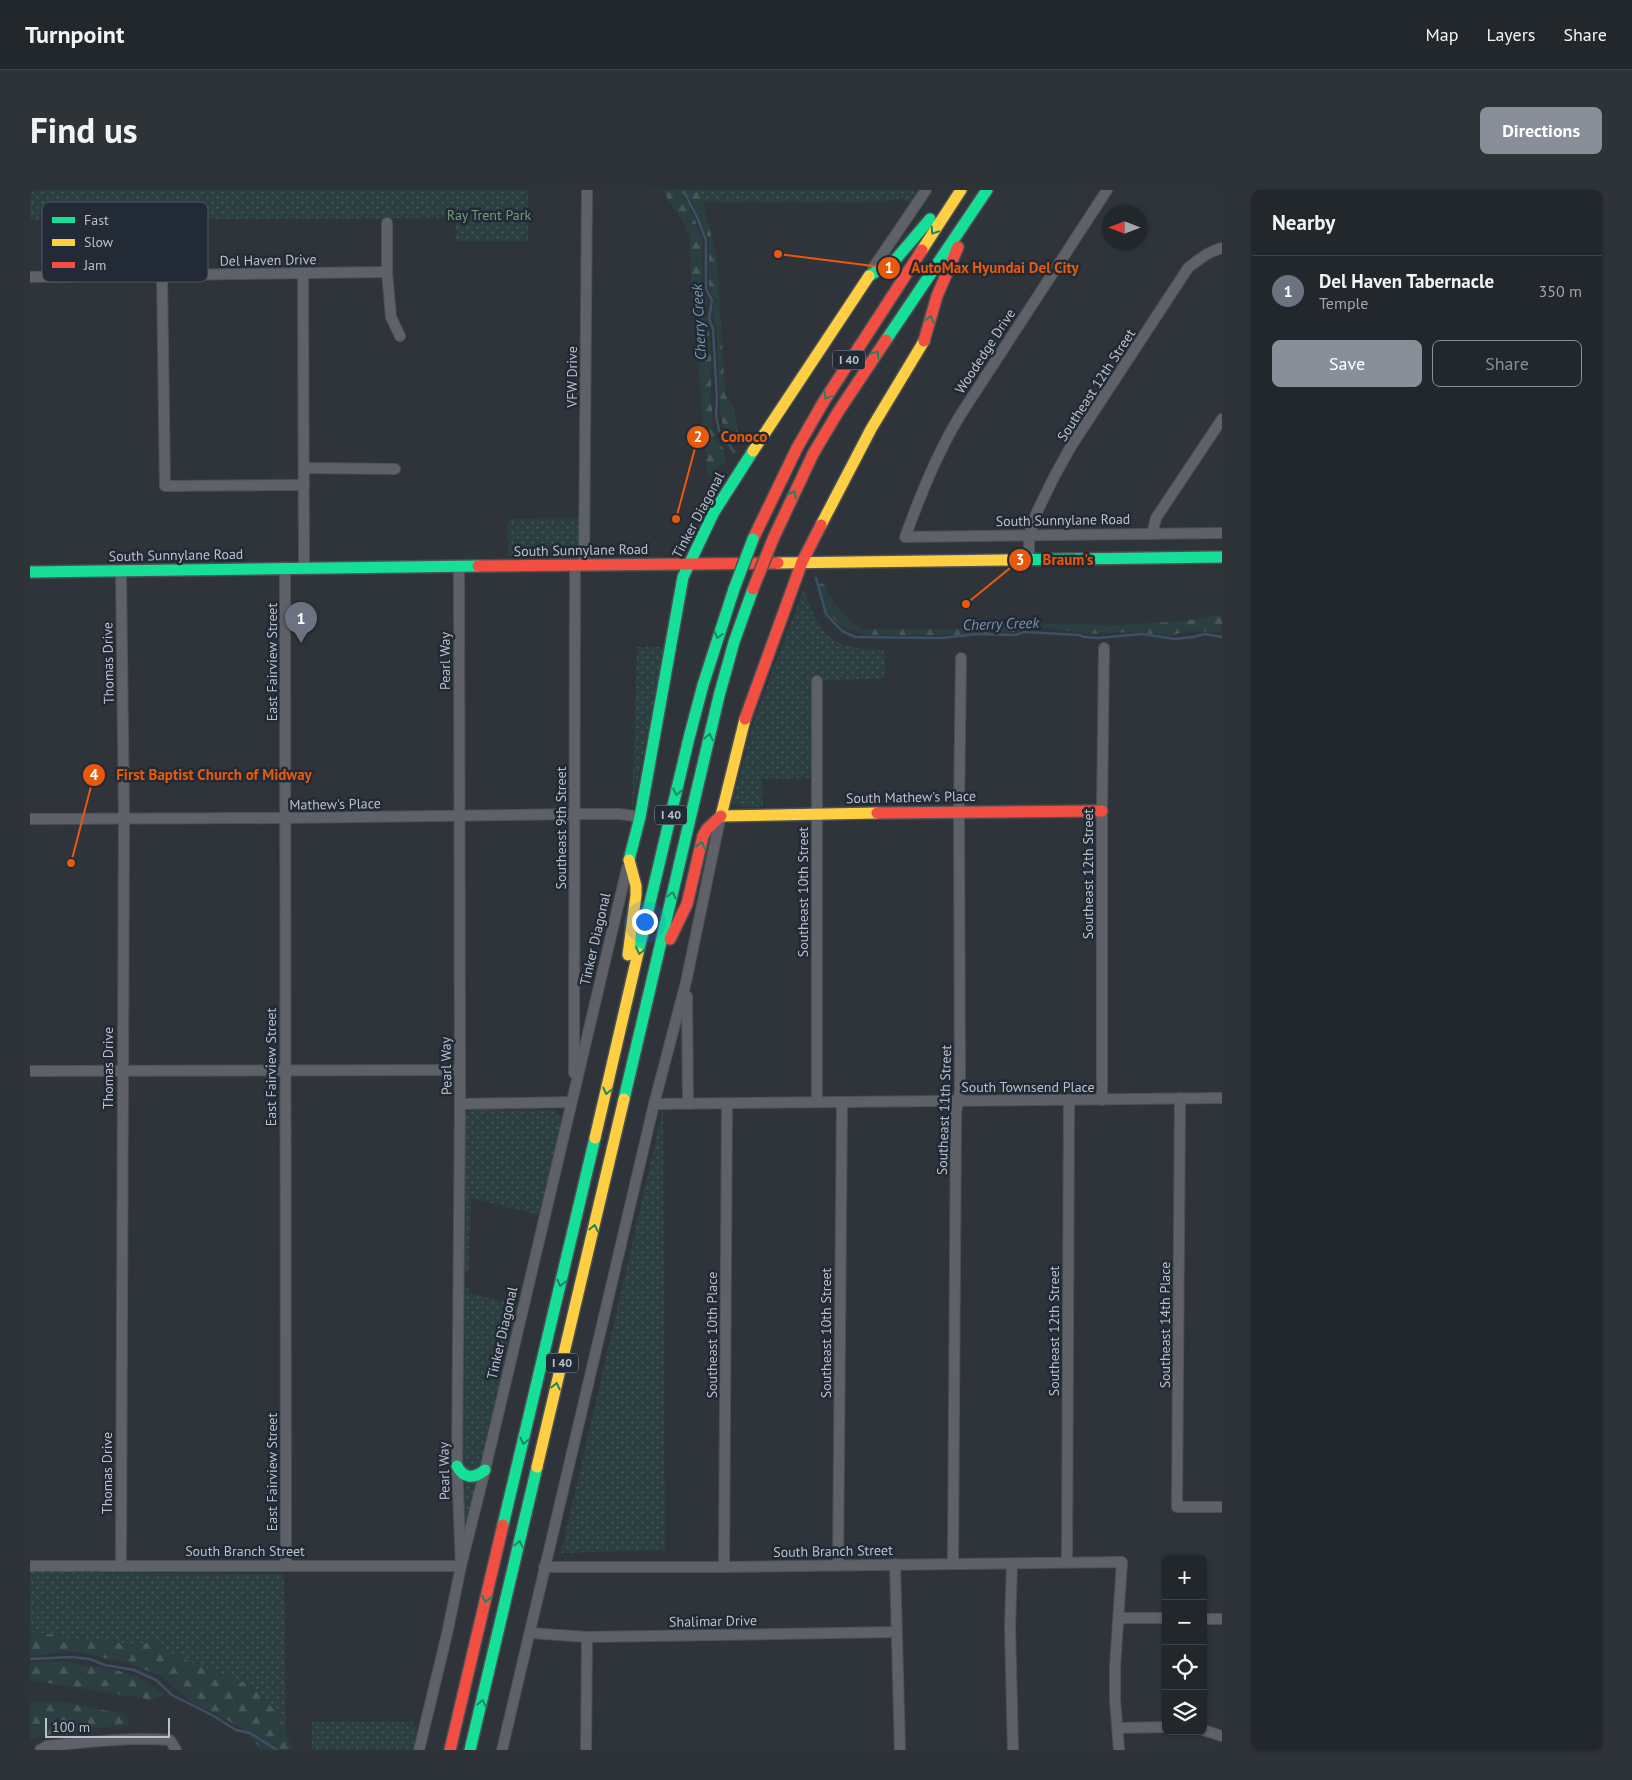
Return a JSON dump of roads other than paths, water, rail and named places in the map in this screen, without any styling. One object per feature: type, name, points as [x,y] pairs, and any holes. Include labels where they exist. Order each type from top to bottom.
[{"type":"main road","points":[[868,276],[899,256],[955,190]]},
{"type":"main road","name":"I 40","points":[[450,1750],[694,721],[703,685],[734,589],[753,539],[796,448],[824,401],[961,190]]},
{"type":"main road","name":"I 40","points":[[470,1750],[719,696],[734,642],[773,538],[813,454],[838,412],[987,190]]},
{"type":"main road","points":[[653,977],[687,904],[703,836],[707,829],[721,816],[750,705],[802,562],[871,429],[924,341],[937,296],[974,209]]},
{"type":"main road","name":"Tinker Diagonal","points":[[629,860],[640,817],[683,577],[693,550],[726,490],[817,356],[868,276]]},
{"type":"main road","name":"South Sunnylane Road","points":[[30,572],[1222,557]]},
{"type":"main road","name":"South Mathew's Place","points":[[721,816],[959,811],[1102,811]]},
{"type":"main road","points":[[618,1043],[636,895],[636,886],[629,860]]},
{"type":"main road","points":[[456,1466],[461,1474],[470,1477],[478,1476],[486,1470]]},
{"type":"street","name":"VFW Drive","points":[[580,565],[587,190]]},
{"type":"street","name":"Tinker Diagonal","points":[[868,276],[926,190]]},
{"type":"street","name":"Woodedge Drive","points":[[904,537],[927,478],[947,437],[1106,190]]},
{"type":"street","points":[[387,224],[387,272],[391,316],[400,336]]},
{"type":"street","name":"Southeast 12th Street","points":[[1029,560],[1029,535],[1036,514],[1070,448],[1188,268],[1200,258],[1216,249],[1222,248]]},
{"type":"street","name":"Del Haven Drive","points":[[208,275],[387,272]]},
{"type":"street","points":[[303,274],[304,568]]},
{"type":"street","points":[[162,282],[165,486],[304,485]]},
{"type":"street","points":[[1152,534],[1156,518],[1222,419]]},
{"type":"street","points":[[304,468],[396,469]]},
{"type":"street","name":"South Sunnylane Road","points":[[904,537],[1222,533]]},
{"type":"street","name":"Southeast 9th Street","points":[[574,1091],[575,814],[580,565]]},
{"type":"street","name":"Pearl Way","points":[[459,566],[460,1104],[456,1466],[461,1566]]},
{"type":"street","name":"East Fairview Street","points":[[285,568],[286,1565]]},
{"type":"street","name":"Thomas Drive","points":[[121,570],[124,819],[121,1565]]},
{"type":"street","name":"Southeast 12th Street","points":[[1102,1100],[1104,648]]},
{"type":"street","name":"Southeast 11th Street","points":[[953,1563],[956,1112],[960,1091],[959,811],[961,658]]},
{"type":"street","name":"Southeast 10th Street","points":[[817,681],[817,1102]]},
{"type":"street","name":"Mathew's Place","points":[[30,819],[575,814],[620,814],[640,817]]},
{"type":"street","points":[[502,1750],[654,1104],[686,982],[721,816]]},
{"type":"street","name":"Tinker Diagonal","points":[[419,1750],[629,860]]},
{"type":"street","points":[[686,982],[688,1104]]},
{"type":"street","points":[[30,1071],[459,1070]]},
{"type":"street","name":"Southeast 14th Place","points":[[1180,1098],[1177,1507],[1222,1507]]},
{"type":"street","name":"South Townsend Place","points":[[654,1104],[1222,1098]]},
{"type":"street","name":"Southeast 12th Street","points":[[1067,1562],[1069,1100]]},
{"type":"street","points":[[460,1104],[572,1102]]},
{"type":"street","name":"Southeast 10th Street","points":[[838,1565],[842,1102]]},
{"type":"street","name":"Southeast 10th Place","points":[[724,1567],[727,1103]]},
{"type":"street","name":"South Branch Street","points":[[544,1567],[724,1567],[1122,1562],[1119,1618]]},
{"type":"street","points":[[895,1564],[900,1750]]},
{"type":"street","points":[[1012,1564],[1010,1626],[1013,1750]]},
{"type":"street","name":"South Branch Street","points":[[30,1566],[461,1566]]},
{"type":"street","points":[[1119,1750],[1115,1699],[1115,1667],[1119,1618],[1162,1618]]},
{"type":"street","points":[[1207,1619],[1222,1619]]},
{"type":"street","name":"Shalimar Drive","points":[[530,1633],[587,1637],[896,1632]]},
{"type":"street","points":[[586,1750],[587,1637]]},
{"type":"street","points":[[1118,1728],[1162,1727]]},
{"type":"street","points":[[1207,1731],[1222,1736]]},
{"type":"street","points":[[40,1750],[47,1746],[102,1740],[151,1739],[170,1740],[176,1750]]},
{"type":"waterway","name":"Cherry Creek","points":[[683,190],[706,240],[706,289],[712,300],[709,319],[713,329],[717,400],[716,416],[719,430],[734,452]]},
{"type":"waterway","name":"Cherry Creek","points":[[816,578],[826,614],[842,631],[855,637],[942,638],[977,634],[1015,635],[1025,632],[1098,638],[1142,634],[1174,639],[1205,634],[1222,637]]},
{"type":"waterway","points":[[30,1659],[72,1657],[89,1659],[105,1665],[134,1670],[156,1680],[172,1695],[212,1715],[236,1730],[250,1733],[277,1750]]},
{"type":"place","name":"AutoMax Hyundai Del City","points":[[778,254]]},
{"type":"place","name":"Conoco","points":[[676,519]]},
{"type":"place","name":"Braum's","points":[[966,604]]},
{"type":"place","name":"Del Haven Tabernacle","points":[[301,643]]},
{"type":"place","name":"First Baptist Church of Midway","points":[[71,863]]},
{"type":"park label","name":"Ray Trent Park","points":[[489,215]]}]
